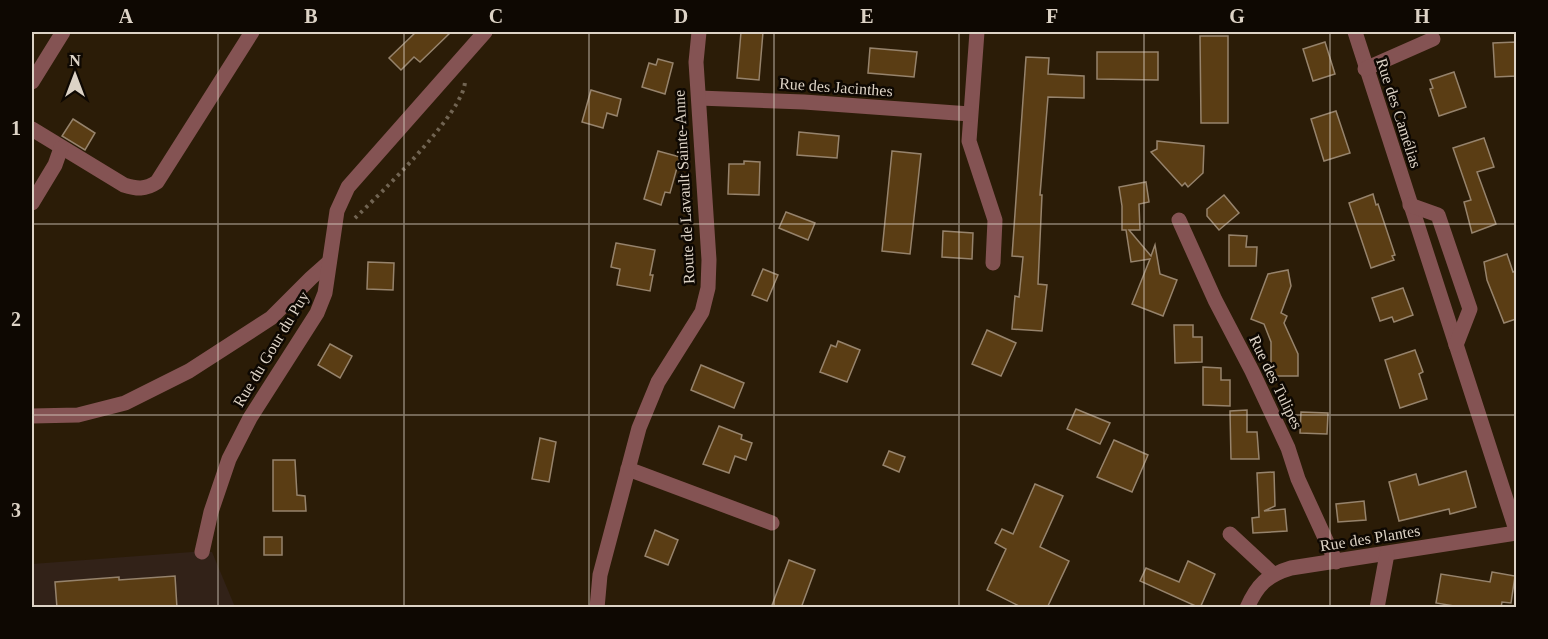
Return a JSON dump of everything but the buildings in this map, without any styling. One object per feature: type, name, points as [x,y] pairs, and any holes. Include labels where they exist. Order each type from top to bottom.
[{"type":"street","points":[[32,82],[63,32]]},
{"type":"street","points":[[32,129],[124,185],[138,189],[149,187],[157,182],[252,32]]},
{"type":"street","name":"Rue du Gour du Puy","points":[[202,552],[211,512],[229,459],[250,418],[317,313],[325,293],[337,212],[348,187],[485,32]]},
{"type":"street","name":"Route de Lavault Sainte-Anne","points":[[597,608],[600,575],[639,428],[658,382],[702,312],[708,288],[709,260],[696,62],[699,32]]},
{"type":"street","points":[[977,32],[969,141],[995,220],[993,263]]},
{"type":"street","name":"Rue des Camélias","points":[[1355,32],[1365,69],[1516,531]]},
{"type":"street","points":[[1365,69],[1433,39]]},
{"type":"street","name":"Rue des Jacinthes","points":[[699,98],[804,102],[970,114]]},
{"type":"street","points":[[32,203],[55,165],[61,148]]},
{"type":"street","points":[[1410,205],[1438,215],[1470,309],[1456,345]]},
{"type":"street","name":"Rue des Tulipes","points":[[1179,220],[1215,300],[1288,448],[1298,479],[1336,562]]},
{"type":"street","points":[[32,416],[78,416],[125,403],[189,371],[271,318],[329,262]]},
{"type":"street","points":[[628,469],[772,523]]},
{"type":"street","name":"Rue des Plantes","points":[[1273,574],[1291,568],[1516,531]]},
{"type":"street","points":[[1230,534],[1273,574],[1253,596],[1247,608]]},
{"type":"street","points":[[1377,608],[1387,554]]},
{"type":"path","points":[[333,240],[406,168],[457,105],[465,86],[464,58]]},
{"type":"shaded area","points":[[212,552],[235,607],[32,608],[32,564]]}]
